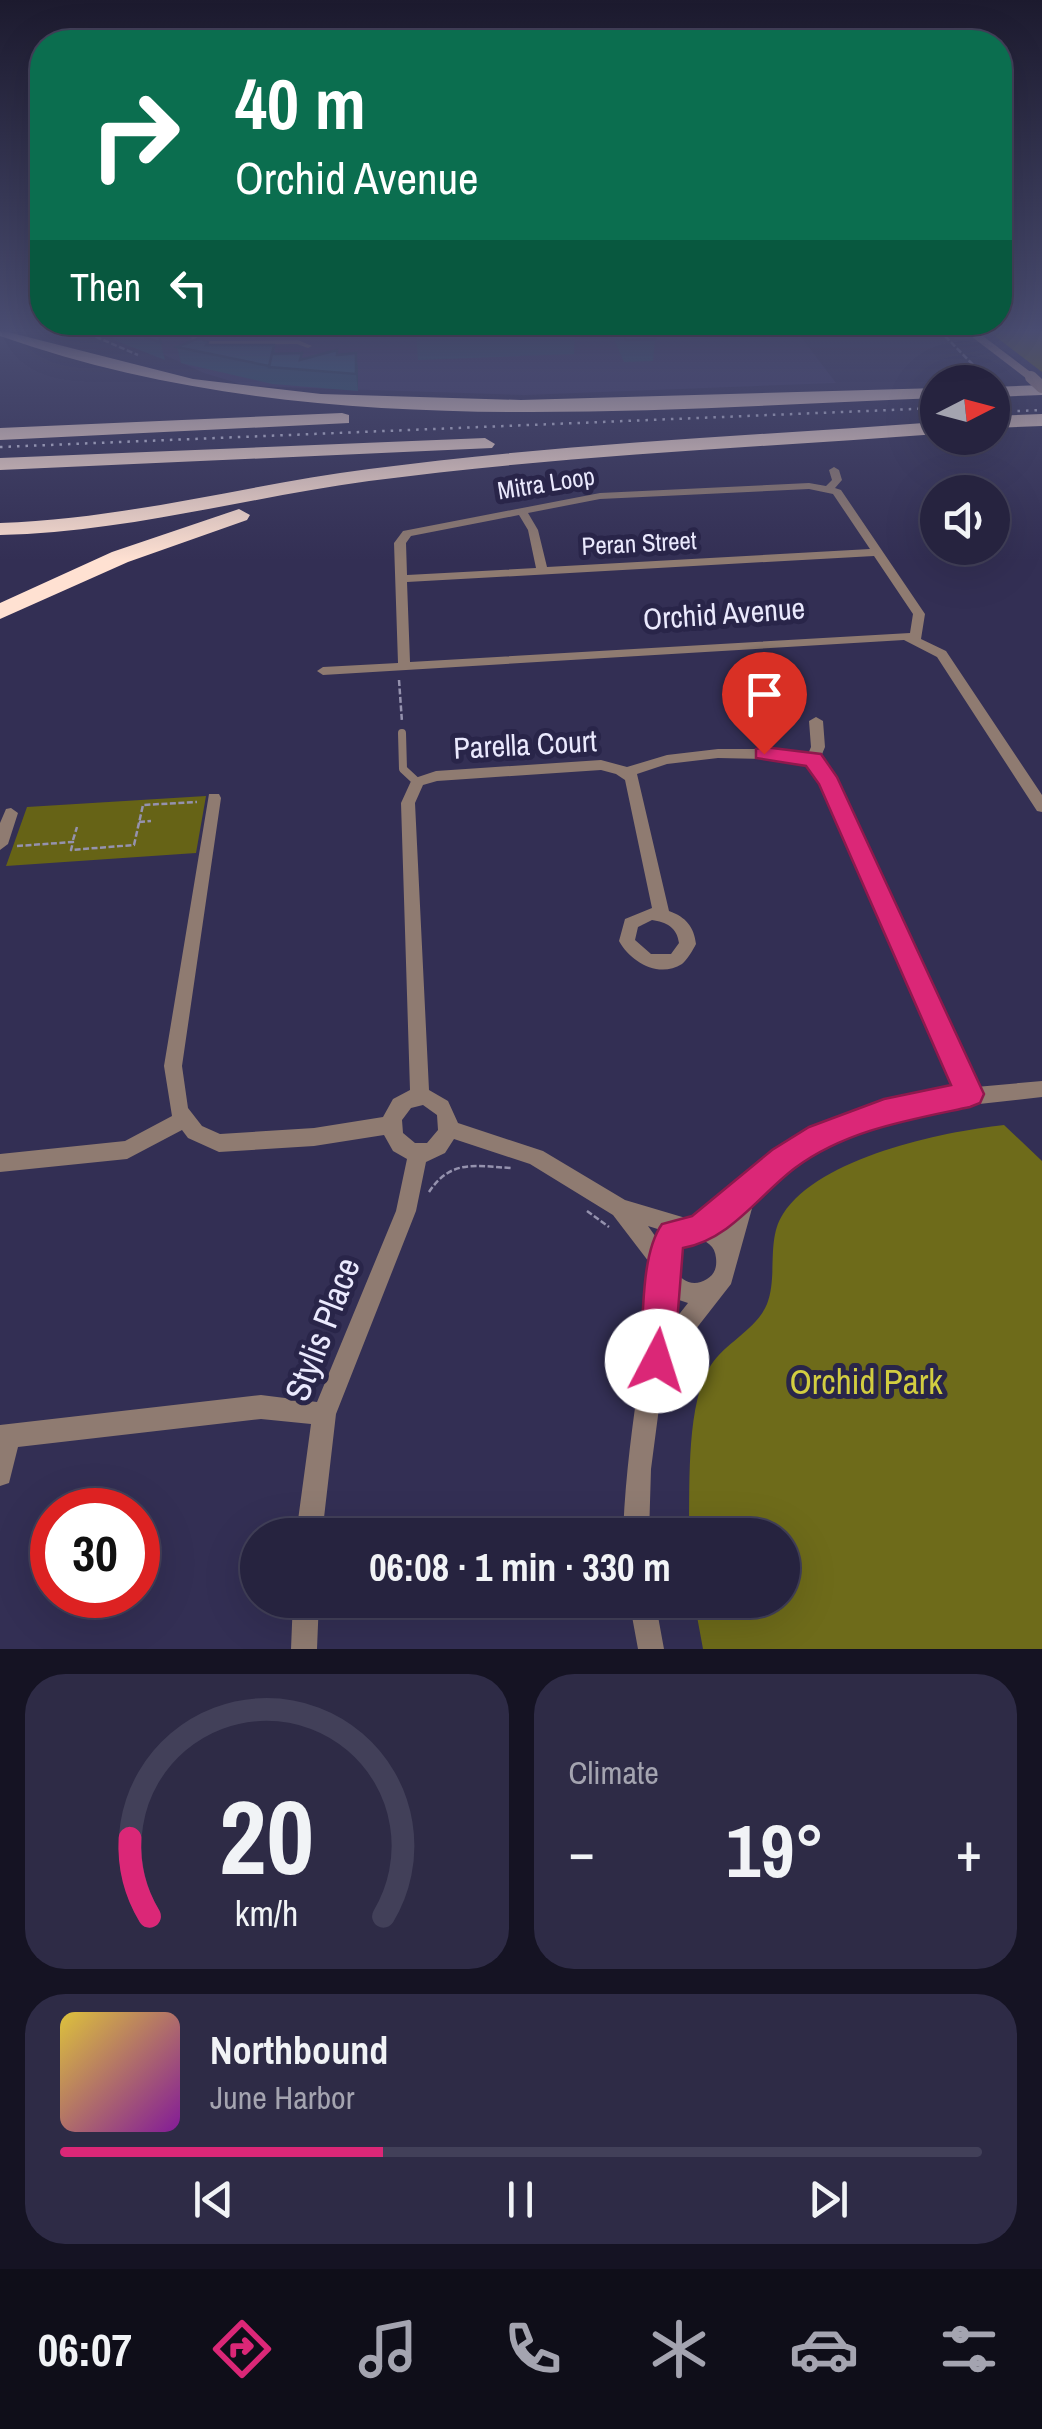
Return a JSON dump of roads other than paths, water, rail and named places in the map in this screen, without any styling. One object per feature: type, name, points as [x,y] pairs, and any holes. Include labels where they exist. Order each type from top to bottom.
[{"type":"highway","points":[[0,434],[634,407]]},
{"type":"highway","points":[[1010,422],[1037,420]]},
{"type":"highway","points":[[0,529],[122,520],[341,479],[920,427]]},
{"type":"highway","points":[[0,464],[920,427]]},
{"type":"highway","points":[[0,612],[120,557],[253,511],[383,480],[512,461]]},
{"type":"street","points":[[834,470],[837,480],[829,489],[843,498],[919,614],[915,639],[942,654],[1042,807]]},
{"type":"street","name":"Mitra Loop","points":[[399,666],[400,542],[407,532],[600,496],[829,489]]},
{"type":"street","points":[[522,510],[534,530],[542,571]]},
{"type":"street","name":"Peran Street","points":[[402,579],[878,552]]},
{"type":"street","name":"Orchid Avenue","points":[[323,671],[887,636],[915,639]]},
{"type":"street","points":[[813,759],[818,747],[816,722]]},
{"type":"street","points":[[626,773],[669,760],[764,754],[813,759],[830,782],[970,1094]]},
{"type":"street","name":"Parella Court","points":[[420,1098],[408,803],[417,782],[436,776],[601,766],[626,773],[635,786],[662,914]]},
{"type":"street","points":[[214,799],[173,1066],[174,1100],[184,1119],[206,1140],[232,1144],[390,1125]]},
{"type":"street","points":[[0,846],[11,813]]},
{"type":"street","points":[[637,1518],[639,1457],[657,1361],[667,1240],[694,1229],[746,1194],[783,1160],[819,1137],[884,1112],[970,1094],[1042,1089]]},
{"type":"street","points":[[420,1098],[443,1106],[449,1129],[438,1146],[418,1152],[395,1140],[390,1125],[400,1106],[420,1098]]},
{"type":"street","points":[[0,1163],[127,1150],[184,1119]]},
{"type":"street","points":[[449,1129],[536,1157],[616,1218],[664,1266],[681,1290],[712,1291]]},
{"type":"street","name":"Stylis Place","points":[[311,1518],[324,1414],[412,1192],[418,1152]]},
{"type":"street","points":[[657,1361],[725,1277],[726,1256],[746,1194]]},
{"type":"street","points":[[616,1218],[694,1229],[715,1238],[726,1256]]},
{"type":"street","points":[[0,1474],[4,1436],[260,1406],[324,1414]]},
{"type":"street","points":[[304,1649],[305,1618]]},
{"type":"street","points":[[646,1618],[652,1649]]},
{"type":"lane","points":[[402,733],[403,770],[417,782]]},
{"type":"railway","points":[[0,447],[920,409]]},
{"type":"railway","points":[[1010,411],[1042,410]]},
{"type":"park label","name":"Orchid Park","points":[[866,1381]]}]
